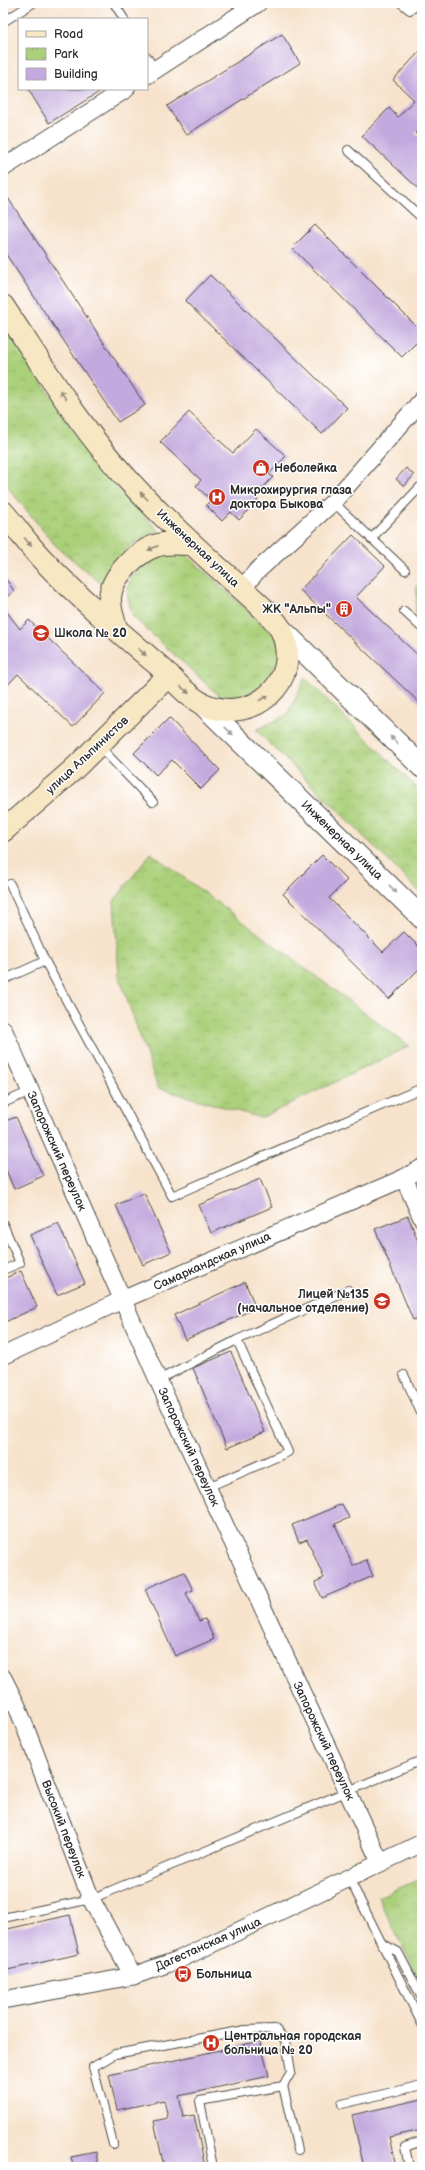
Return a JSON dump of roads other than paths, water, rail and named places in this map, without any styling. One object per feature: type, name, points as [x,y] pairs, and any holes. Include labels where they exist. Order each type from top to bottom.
[{"type":"main road","name":"Инженерная улица","points":[[3,306],[86,430],[130,482],[191,544],[242,590],[281,629]]},
{"type":"main road","name":"Инженерная улица","points":[[3,512],[41,558],[116,628],[201,703]]},
{"type":"main road","points":[[116,628],[110,600],[114,581],[129,562],[138,555],[162,544],[191,544]]},
{"type":"main road","points":[[201,703],[225,712],[241,710],[270,695],[288,664],[287,647],[281,629]]},
{"type":"main road","name":"улица Альпинистов","points":[[3,832],[99,745],[169,675]]},
{"type":"street","points":[[150,67],[258,3]]},
{"type":"street","points":[[4,166],[124,90]]},
{"type":"street","points":[[242,590],[256,572],[333,502],[422,400]]},
{"type":"street","name":"Инженерная улица","points":[[281,629],[422,767]]},
{"type":"street","name":"Инженерная улица","points":[[201,703],[422,918]]},
{"type":"street","name":"Запорожский переулок","points":[[3,1028],[158,1380],[380,1862]]},
{"type":"street","name":"Самаркандская улица","points":[[3,1356],[122,1300],[404,1178],[422,1168]]},
{"type":"street","points":[[404,1178],[422,1218]]},
{"type":"street","name":"Высокий переулок","points":[[3,1678],[10,1706],[91,1899],[133,1976]]},
{"type":"street","name":"Дагестанская улица","points":[[3,2000],[133,1976],[178,1960],[422,1843]]},
{"type":"lane","points":[[3,22],[33,3]]},
{"type":"lane","points":[[114,3],[123,18]]},
{"type":"lane","points":[[401,3],[410,10],[421,3]]},
{"type":"lane","points":[[348,150],[422,218]]},
{"type":"lane","points":[[371,539],[420,487]]},
{"type":"lane","points":[[333,502],[405,570]]},
{"type":"lane","points":[[404,611],[422,628]]},
{"type":"lane","points":[[99,745],[153,802]]},
{"type":"lane","points":[[10,884],[45,962],[172,1196],[422,1088]]},
{"type":"lane","points":[[3,980],[45,962]]},
{"type":"lane","points":[[3,1103],[31,1091]]},
{"type":"lane","points":[[3,1224],[20,1262],[3,1270]]},
{"type":"lane","points":[[158,1380],[237,1340],[348,1290]]},
{"type":"lane","points":[[208,1488],[288,1452],[237,1340]]},
{"type":"lane","points":[[404,1375],[422,1415]]},
{"type":"lane","points":[[3,1918],[91,1899],[422,1760]]},
{"type":"lane","points":[[349,1878],[422,2024]]},
{"type":"lane","points":[[383,1944],[398,1952],[422,1998]]},
{"type":"lane","points":[[113,2144],[93,2067],[115,2054],[245,2030],[275,2029],[286,2041],[291,2072],[283,2086],[298,2150]]},
{"type":"lane","points":[[342,2104],[422,2085]]},
{"type":"lane","points":[[213,2167],[200,2101],[283,2086]]},
{"type":"lane","points":[[409,2167],[405,2147],[422,2141]]},
{"type":"place","name":"Неболейка","points":[[261,468]]},
{"type":"place","name":"Микрохирургия глаза доктора Быкова","points":[[217,497]]},
{"type":"place","name":"ЖК \"Альпы\"","points":[[344,609]]},
{"type":"place","name":"Школа № 20","points":[[41,633]]},
{"type":"place","name":"Лицей №135 (начальное отделение)","points":[[382,1301]]},
{"type":"place","name":"Больница","points":[[183,1974]]},
{"type":"place","name":"Центральная городская больница № 20","points":[[211,2043]]}]
